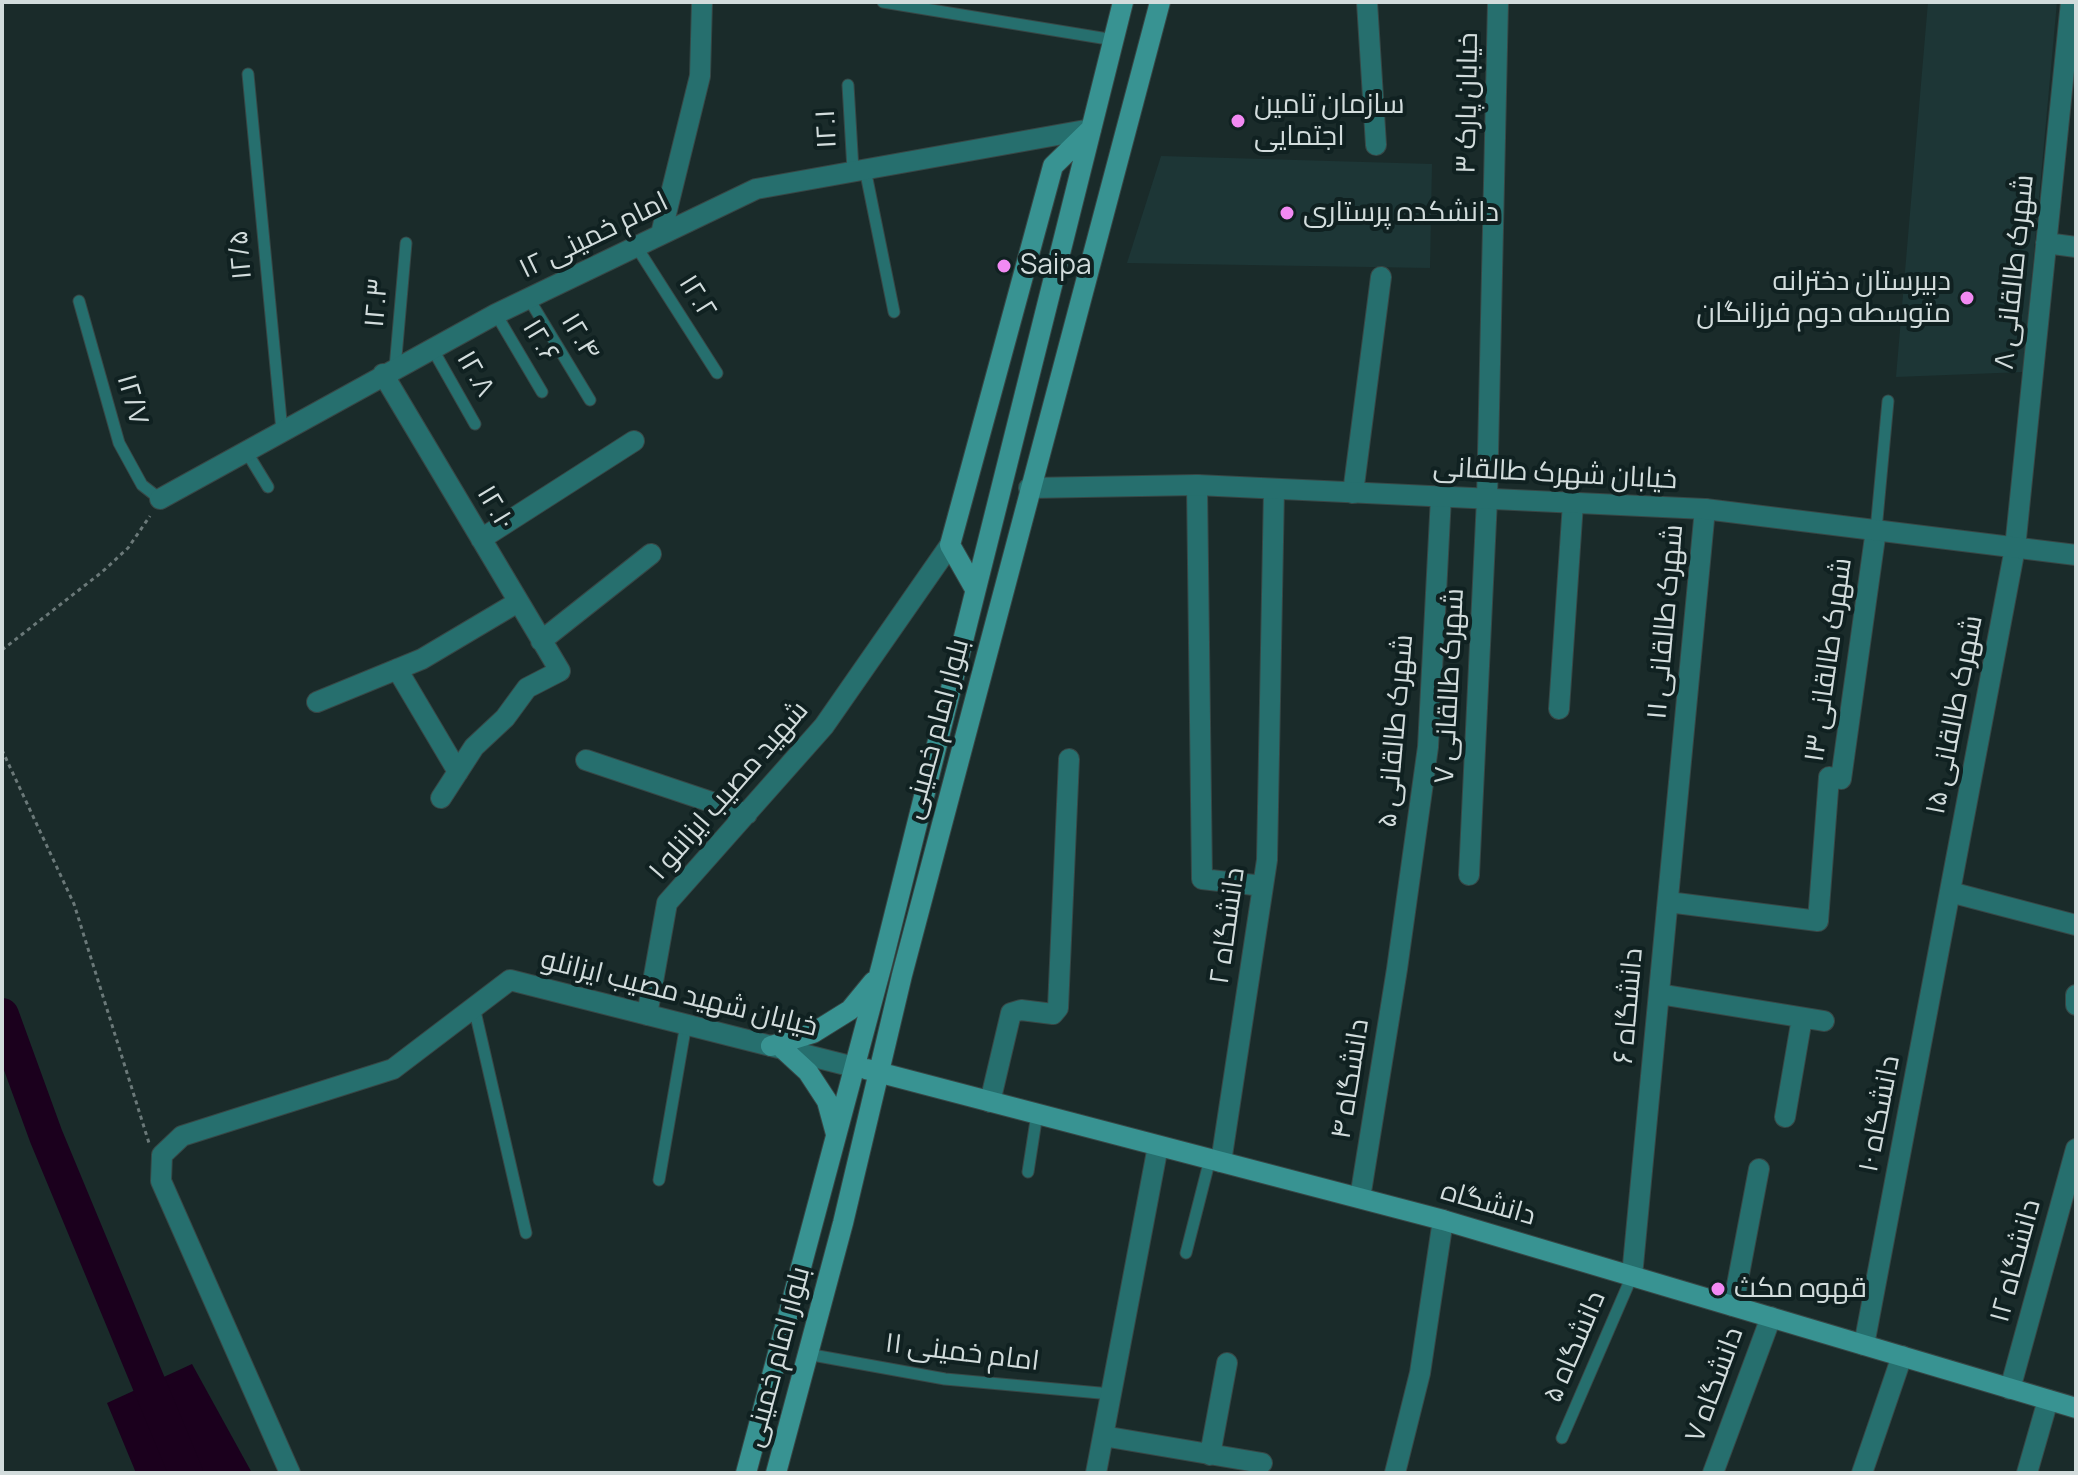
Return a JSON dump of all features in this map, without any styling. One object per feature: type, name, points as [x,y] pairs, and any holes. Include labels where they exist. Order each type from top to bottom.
[{"type":"main road","name":"بلوار امام خمینی","points":[[746,1473],[879,976],[1123,2]]},
{"type":"main road","name":"بلوار امام خمینی","points":[[776,1473],[843,1223],[878,1073],[1029,488],[1160,2]]},
{"type":"main road","points":[[975,589],[950,545],[1053,166],[1091,129]]},
{"type":"main road","points":[[976,453],[1029,488]]},
{"type":"main road","points":[[836,1134],[827,1101],[815,1082],[808,1072],[777,1048],[813,1033],[850,1010],[879,976]]},
{"type":"main road","name":"دانشگاه","points":[[854,1067],[1443,1220],[2076,1408]]},
{"type":"street","points":[[661,234],[700,76],[702,2]]},
{"type":"street","points":[[1367,2],[1376,145]]},
{"type":"street","name":"خیابان پارک ۳","points":[[1487,499],[1498,2]]},
{"type":"street","name":"شهرک طالقانی ۸","points":[[2015,548],[2046,243],[2066,147],[2071,2]]},
{"type":"street","name":"امام خمینی ۱۲","points":[[160,499],[496,314],[756,189],[1091,129]]},
{"type":"street","points":[[2046,243],[2076,247]]},
{"type":"street","points":[[1353,493],[1381,277]]},
{"type":"street","name":"۱۲.۱۰","points":[[389,371],[481,539],[560,671],[527,688],[505,718],[474,747],[458,772]]},
{"type":"street","points":[[481,539],[634,441]]},
{"type":"street","points":[[1197,485],[1202,879],[1263,886]]},
{"type":"street","name":"خیابان شهرک طالقانی","points":[[1029,488],[1197,485],[1705,509],[2076,555]]},
{"type":"street","name":"دانشگاه ۲","points":[[1215,1160],[1267,860],[1274,489]]},
{"type":"street","name":"شهرک طالقانی ۵","points":[[1397,969],[1428,747],[1441,497]]},
{"type":"street","name":"شهرک طالقانی ۷","points":[[1469,875],[1487,499]]},
{"type":"street","points":[[1559,709],[1573,503]]},
{"type":"street","name":"شهرک طالقانی ۱۱","points":[[1683,741],[1705,509]]},
{"type":"street","name":"شهرک طالقانی ۱۳","points":[[1668,902],[1818,921],[1829,777],[1841,779],[1876,530]]},
{"type":"street","name":"شهید مصیب ایزانلو ۱","points":[[647,1015],[667,903],[824,726],[950,545]]},
{"type":"street","name":"شهرک طالقانی ۱۵","points":[[1950,892],[2015,548]]},
{"type":"street","points":[[541,641],[651,554]]},
{"type":"street","points":[[317,702],[422,659],[518,602]]},
{"type":"street","points":[[397,669],[458,772],[441,798]]},
{"type":"street","name":"دانشگاه ۶","points":[[1632,1276],[1683,741]]},
{"type":"street","points":[[990,1102],[1011,1013],[1021,1010],[1053,1014],[1058,1008],[1069,759]]},
{"type":"street","points":[[586,760],[747,814]]},
{"type":"street","points":[[1950,892],[2076,925]]},
{"type":"street","name":"دانشگاه ۱۰","points":[[1864,1345],[1950,892]]},
{"type":"street","name":"دانشگاه ۴","points":[[1360,1198],[1397,969]]},
{"type":"street","name":"خیابان شهید مصیب ایزانلو","points":[[161,1181],[162,1155],[182,1136],[393,1069],[510,980],[854,1067]]},
{"type":"street","points":[[1659,994],[1824,1021]]},
{"type":"street","points":[[2076,995],[2076,1005]]},
{"type":"street","points":[[1785,1117],[1802,1018]]},
{"type":"street","points":[[1096,1473],[1158,1146]]},
{"type":"street","name":"دانشگاه ۱۲","points":[[2010,1389],[2076,1149]]},
{"type":"street","points":[[1733,1306],[1759,1169]]},
{"type":"street","points":[[161,1181],[290,1473]]},
{"type":"street","points":[[1395,1473],[1420,1373],[1443,1220]]},
{"type":"street","name":"دانشگاه ۷","points":[[1713,1473],[1771,1317]]},
{"type":"street","points":[[1862,1473],[1902,1356]]},
{"type":"street","points":[[1210,1455],[1227,1363]]},
{"type":"street","points":[[2027,1473],[2048,1400]]},
{"type":"street","points":[[1103,1436],[1262,1463]]},
{"type":"lane","points":[[883,2],[1114,40]]},
{"type":"lane","name":"۱۲/۵","points":[[248,74],[282,431]]},
{"type":"lane","name":"۱۲.۱","points":[[848,85],[859,170],[894,312]]},
{"type":"lane","name":"۱۲.۳","points":[[389,371],[406,243]]},
{"type":"lane","name":"۱۲.۲","points":[[636,246],[717,373]]},
{"type":"lane","name":"۱۲.۴","points":[[529,299],[590,400]]},
{"type":"lane","name":"۱۲/۷","points":[[79,301],[119,443],[142,485],[160,499]]},
{"type":"lane","name":"۱۲.۶","points":[[496,314],[542,392]]},
{"type":"lane","name":"۱۲.۸","points":[[432,348],[475,424]]},
{"type":"lane","points":[[1876,530],[1888,401]]},
{"type":"lane","points":[[246,451],[268,487]]},
{"type":"lane","points":[[474,1007],[526,1233]]},
{"type":"lane","points":[[659,1180],[686,1024]]},
{"type":"lane","points":[[1028,1172],[1037,1114]]},
{"type":"lane","points":[[1186,1253],[1215,1160]]},
{"type":"lane","name":"دانشگاه ۵","points":[[1562,1438],[1632,1276]]},
{"type":"lane","name":"امام خمینی ۱۱","points":[[807,1354],[945,1379],[1111,1394]]},
{"type":"path","points":[[2,650],[128,548],[160,499]]},
{"type":"path","points":[[2,750],[74,904],[161,1181]]},
{"type":"shaded area","points":[[1928,2],[2057,2],[2023,372],[1896,377]]},
{"type":"shaded area","name":"دانشکده پرستاری","points":[[1161,156],[1432,164],[1430,268],[1127,263]]},
{"type":"shaded area","points":[[192,1364],[252,1473],[136,1473],[107,1403]]},
{"type":"waterway","points":[[2,1015],[46,1136],[186,1473]]},
{"type":"place","name":"سازمان تامین اجتمایی","points":[[1238,121]]},
{"type":"place","name":"دانشکده پرستاری","points":[[1287,213]]},
{"type":"place","name":"Saipa","points":[[1004,266]]},
{"type":"place","name":"دبیرستان دخترانه متوسطه دوم فرزانگان","points":[[1967,298]]},
{"type":"place","name":"قهوه مکث","points":[[1718,1289]]}]
